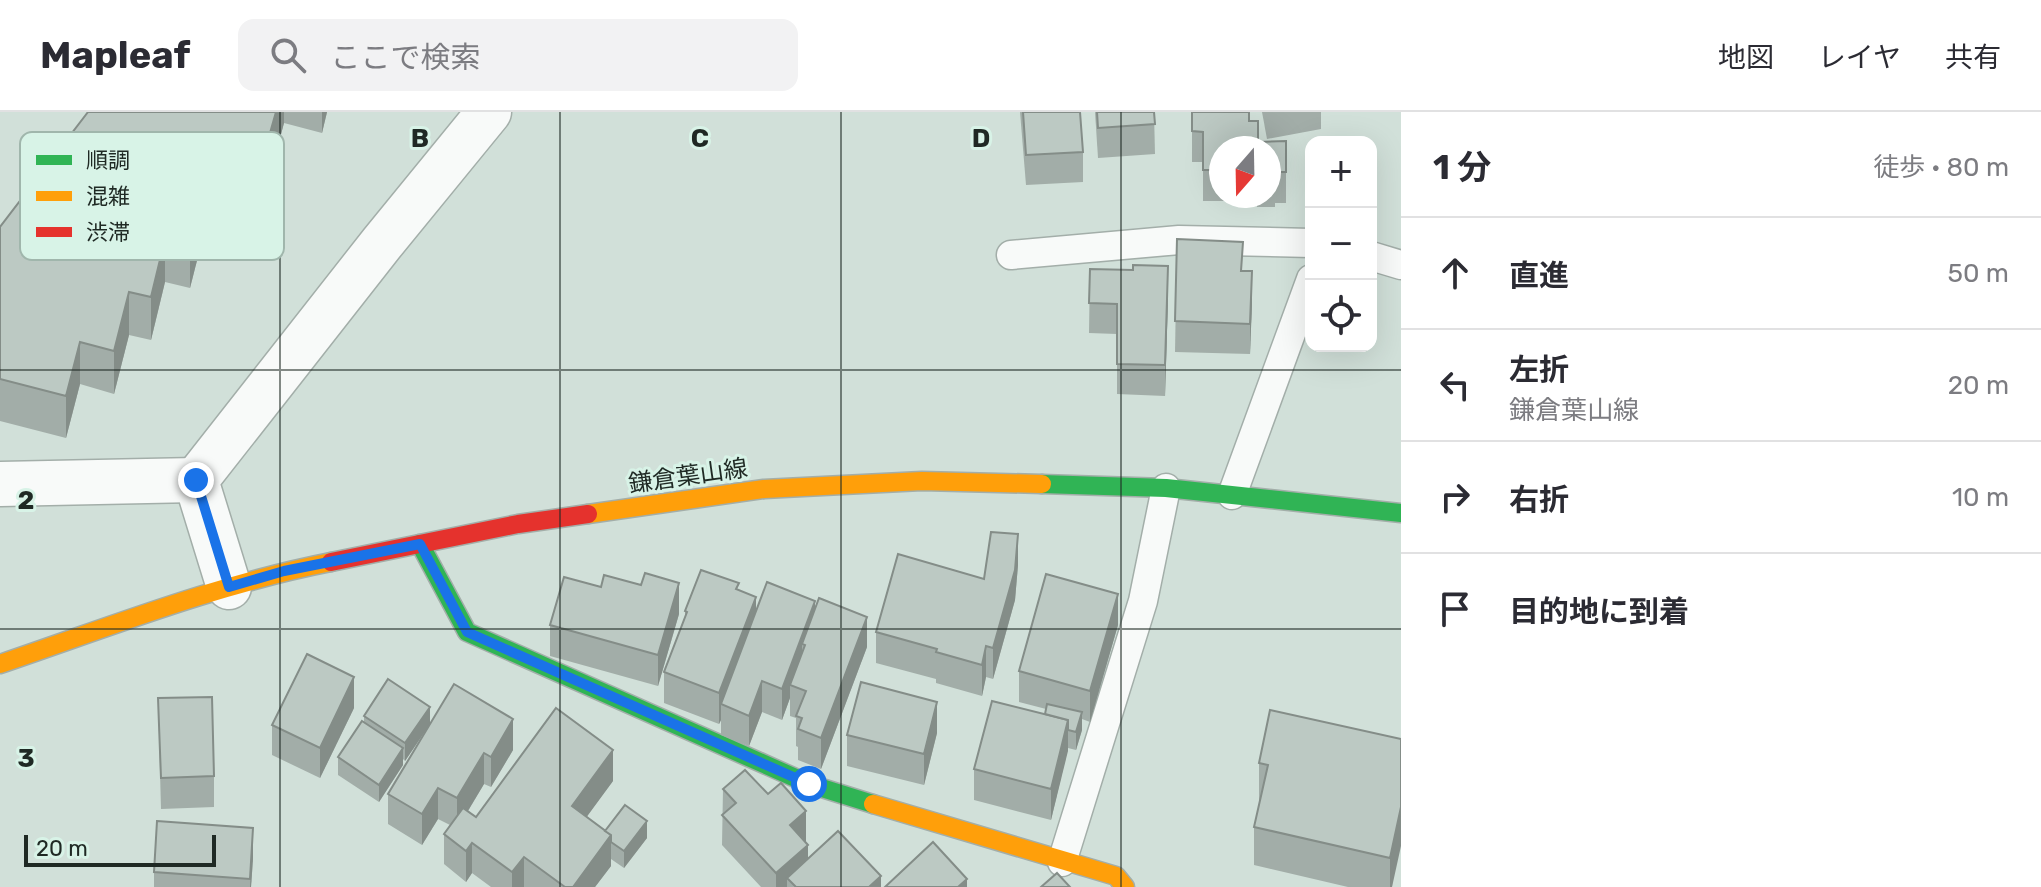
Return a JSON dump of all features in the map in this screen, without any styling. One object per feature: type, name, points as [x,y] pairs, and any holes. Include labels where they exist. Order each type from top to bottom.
[{"type":"main road","name":"鎌倉葉山線","points":[[0,664],[284,571],[518,524],[764,489],[922,481],[1166,488],[1401,513]]},
{"type":"main road","points":[[420,544],[467,632],[809,784],[1116,876],[1125,887]]},
{"type":"street","points":[[196,480],[489,112]]},
{"type":"street","points":[[0,484],[196,480]]},
{"type":"street","points":[[196,480],[229,587]]},
{"type":"lane","points":[[1011,255],[1179,240],[1305,243]]},
{"type":"lane","points":[[1377,258],[1401,265]]},
{"type":"lane","points":[[1232,495],[1311,280]]},
{"type":"lane","points":[[1062,862],[1143,601],[1166,488]]},
{"type":"building","points":[[88,112],[276,112],[270,132],[73,132]]},
{"type":"building","points":[[1023,112],[1080,112],[1083,152],[1026,155]]},
{"type":"building","points":[[1097,112],[1154,112],[1155,124],[1098,128]]},
{"type":"building","points":[[1192,112],[1249,112],[1249,121],[1258,121],[1258,136],[1209,136],[1209,170],[1203,170],[1203,132],[1192,131]]},
{"type":"building","points":[[1281,141],[1286,141],[1286,172],[1281,172]]},
{"type":"building","points":[[20,201],[20,260],[160,260],[151,297],[129,292],[114,351],[80,342],[66,396],[0,379],[0,227]]},
{"type":"building","points":[[1177,239],[1243,242],[1241,271],[1252,271],[1250,324],[1175,321]]},
{"type":"building","points":[[1133,265],[1168,266],[1165,365],[1117,364],[1117,304],[1089,303],[1090,269],[1133,270]]},
{"type":"building","points":[[991,532],[1018,534],[1015,570],[993,648],[986,646],[982,665],[876,632],[898,554],[984,579]]},
{"type":"building","points":[[701,570],[739,583],[736,589],[756,597],[719,693],[664,672]]},
{"type":"building","points":[[645,573],[679,583],[658,655],[550,625],[564,577],[601,587],[604,575],[641,585]]},
{"type":"building","points":[[1046,574],[1118,594],[1090,691],[1019,671]]},
{"type":"building","points":[[767,582],[815,601],[782,689],[762,681],[749,716],[721,704]]},
{"type":"building","points":[[819,598],[867,617],[821,738],[798,729],[802,718],[796,716],[806,691],[790,685]]},
{"type":"building","points":[[307,654],[354,677],[320,748],[272,725]]},
{"type":"building","points":[[388,679],[430,707],[405,743],[364,716]]},
{"type":"building","points":[[861,682],[937,702],[924,754],[847,735]]},
{"type":"building","points":[[454,684],[513,719],[491,757],[484,753],[457,798],[438,788],[422,814],[388,794]]},
{"type":"building","points":[[212,697],[214,776],[161,778],[158,698]]},
{"type":"building","points":[[992,701],[1068,720],[1051,789],[974,769]]},
{"type":"building","points":[[1047,704],[1082,712],[1076,732],[1068,730],[1068,720],[1045,714]]},
{"type":"building","points":[[556,708],[613,750],[572,806],[611,835],[573,887],[565,887],[524,857],[512,872],[472,843],[466,851],[444,834],[463,808],[476,817]]},
{"type":"building","points":[[1270,710],[1401,739],[1401,807],[1390,858],[1254,827],[1268,765],[1259,763]]},
{"type":"building","points":[[362,721],[403,748],[379,785],[338,757]]},
{"type":"building","points":[[745,770],[768,794],[781,783],[806,811],[790,825],[808,845],[776,873],[722,815],[736,803],[723,789]]},
{"type":"building","points":[[625,805],[647,821],[624,851],[611,842],[611,835],[605,831]]},
{"type":"building","points":[[157,821],[253,828],[250,879],[154,872]]},
{"type":"building","points":[[838,831],[881,876],[869,887],[796,887],[787,878]]},
{"type":"building","points":[[933,842],[967,879],[958,887],[885,887]]},
{"type":"building","points":[[1057,873],[1070,887],[1041,887]]},
{"type":"traffic: fast","points":[[1042,484],[1166,488],[1401,513]]},
{"type":"traffic: fast","points":[[420,544],[467,632],[809,784],[873,804]]},
{"type":"traffic: slow","points":[[588,514],[764,489],[922,481],[1042,484]]},
{"type":"traffic: slow","points":[[0,664],[205,594],[331,562]]},
{"type":"traffic: slow","points":[[873,804],[1116,876],[1125,887]]},
{"type":"traffic: jam","points":[[331,562],[518,524],[588,514]]},
{"type":"route","points":[[196,480],[229,587],[284,571],[420,544],[467,632],[809,784]]}]
